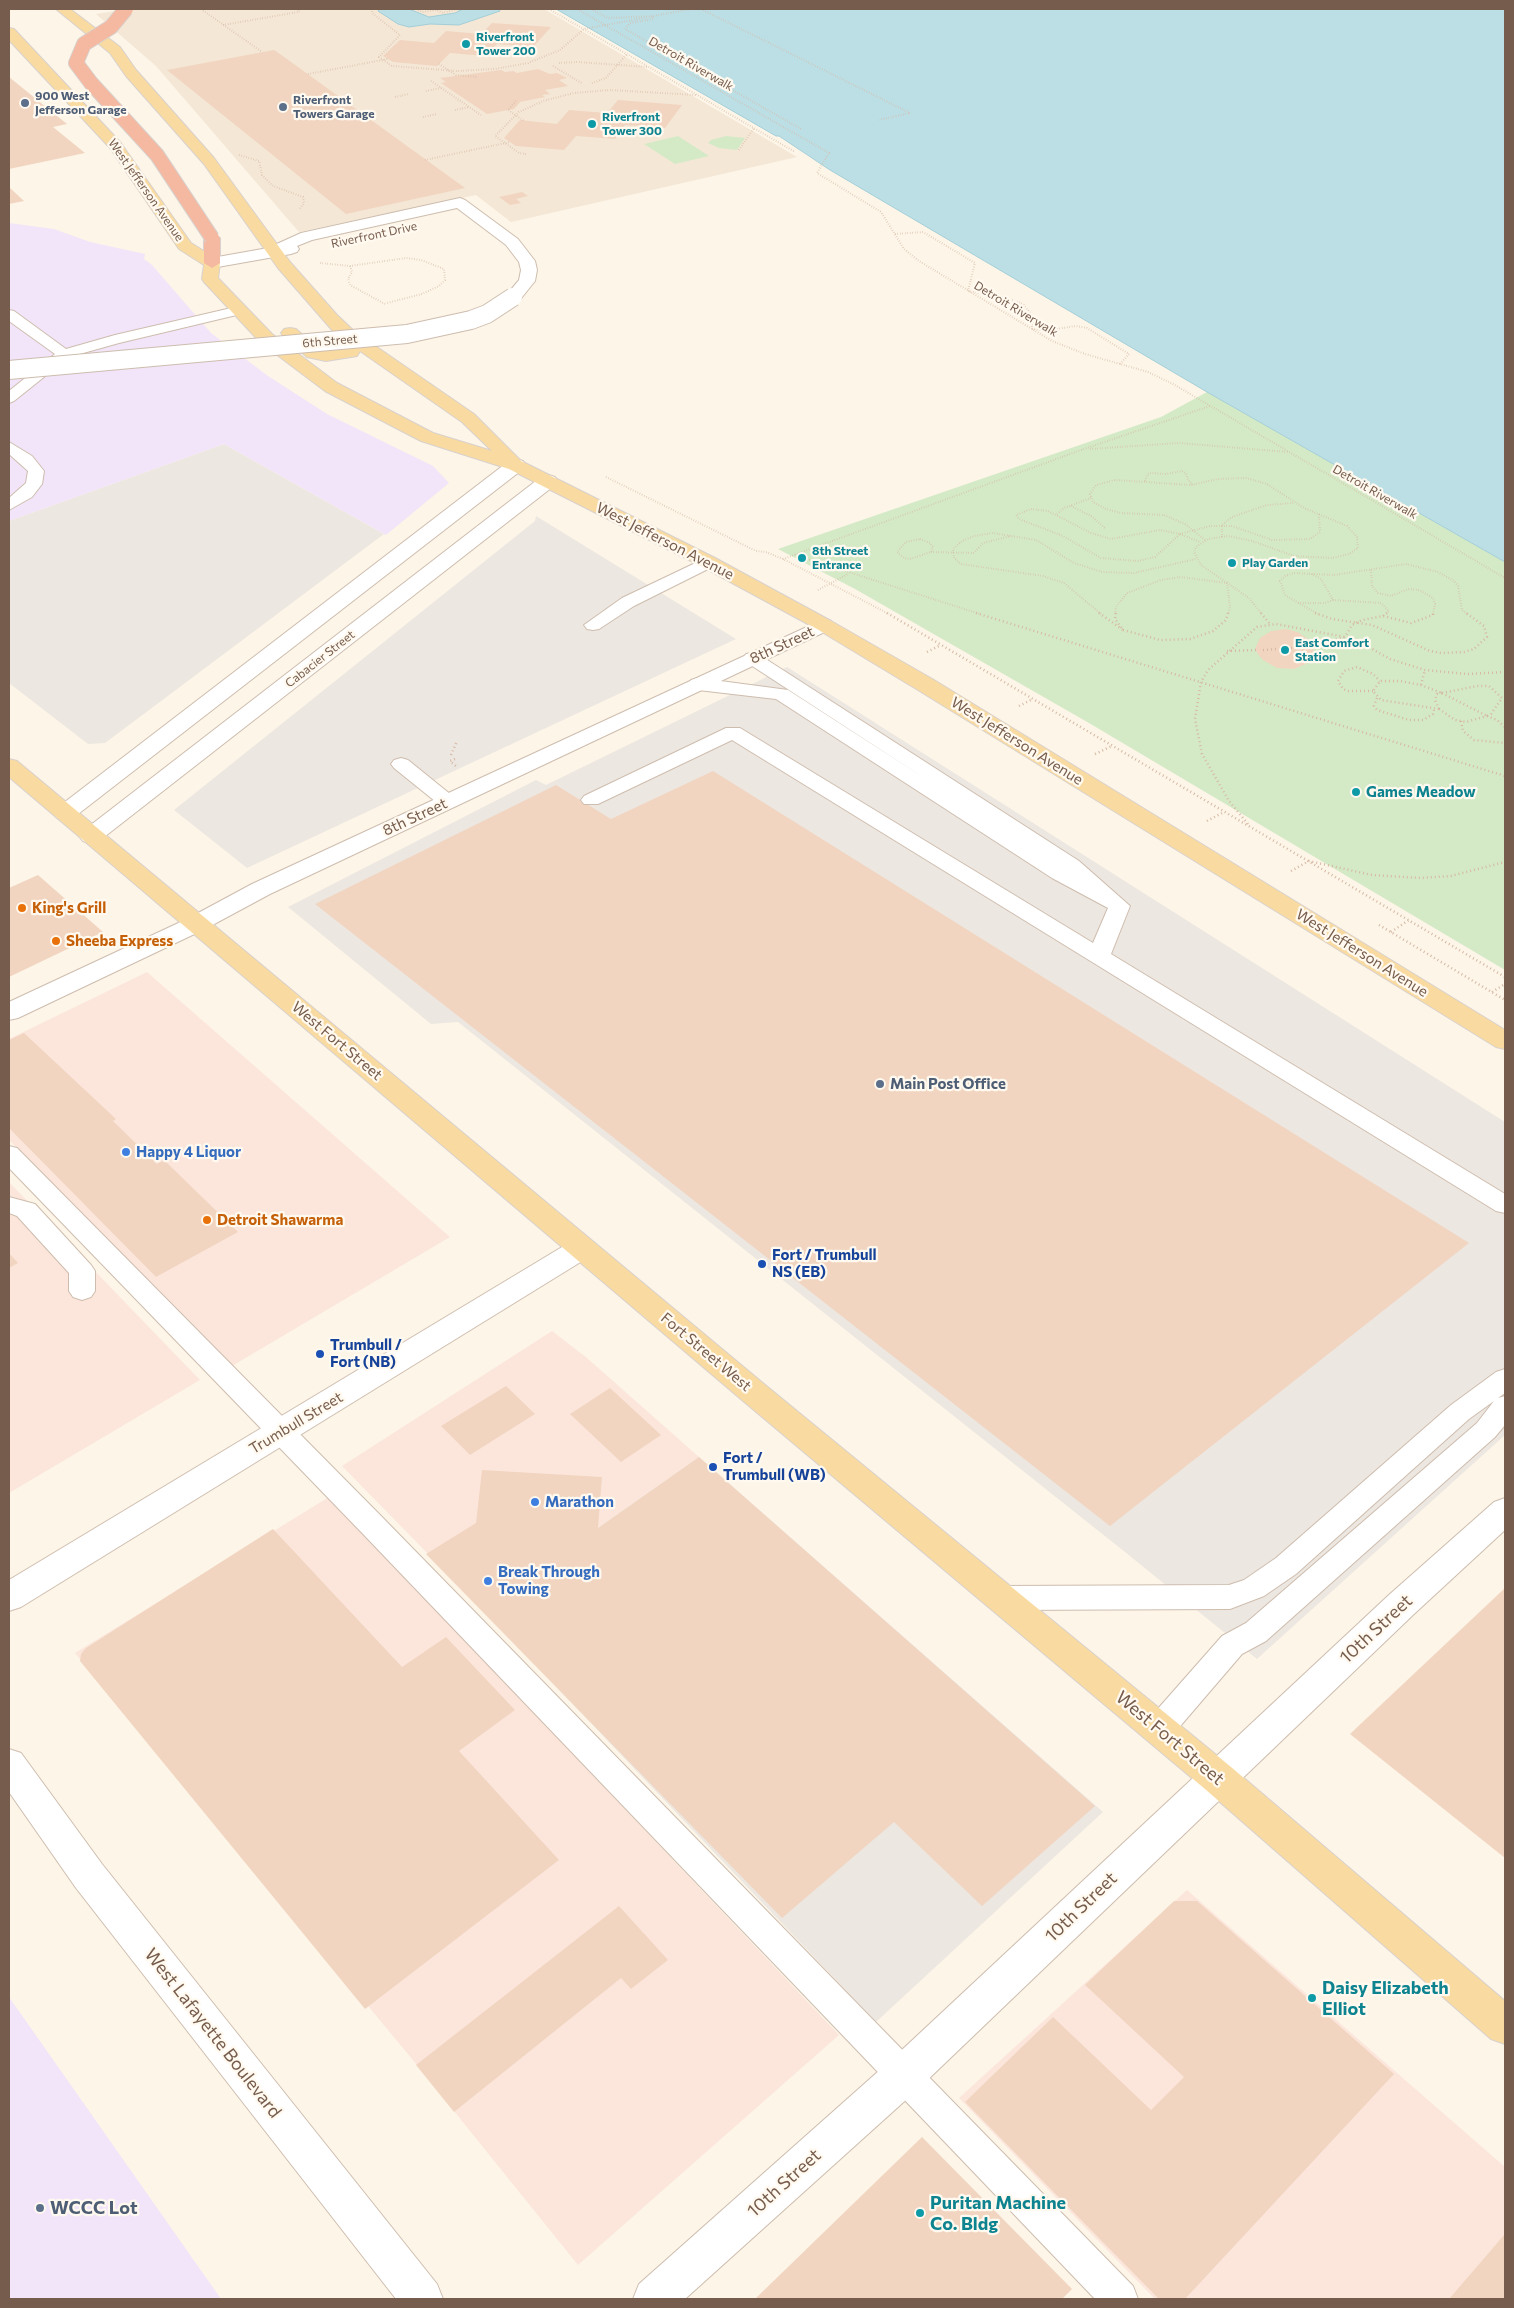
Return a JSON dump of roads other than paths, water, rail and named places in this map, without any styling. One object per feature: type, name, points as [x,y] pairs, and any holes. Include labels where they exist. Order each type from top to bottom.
[{"type":"highway","points":[[126,9],[111,27],[84,44],[76,63],[91,83],[157,155],[212,238],[212,263]]},
{"type":"main road","name":"West Jefferson Avenue","points":[[62,9],[115,50],[131,73],[209,161],[312,300],[349,336],[468,418],[516,465]]},
{"type":"main road","name":"West Jefferson Avenue","points":[[9,32],[115,145],[185,246],[212,263],[210,280],[266,338],[331,387],[427,437],[516,465],[708,562],[824,625],[926,685],[1505,1040]]},
{"type":"main road","points":[[221,290],[256,306],[313,352],[326,356],[351,352],[355,346],[349,336]]},
{"type":"main road","points":[[9,766],[91,836]]},
{"type":"main road","name":"West Fort Street","points":[[91,836],[582,1248]]},
{"type":"main road","name":"Fort Street West","points":[[582,1248],[831,1454]]},
{"type":"main road","name":"West Fort Street","points":[[831,1454],[1218,1778],[1505,2026]]},
{"type":"street","name":"Riverfront Drive","points":[[274,251],[306,236],[460,203]]},
{"type":"street","name":"6th Street","points":[[9,370],[406,334],[471,320],[487,314],[513,298],[527,281],[529,270],[527,261],[512,242],[460,203]]},
{"type":"street","name":"Riverfront Drive","points":[[212,263],[274,251],[318,247],[474,214]]},
{"type":"street","points":[[65,813],[516,465]]},
{"type":"street","name":"Cabacier Street","points":[[91,836],[548,481]]},
{"type":"street","name":"8th Street","points":[[9,1012],[196,924],[261,889],[824,625]]},
{"type":"street","name":"Trumbull Street","points":[[9,1597],[582,1248]]},
{"type":"street","name":"10th Street","points":[[654,2299],[904,2075],[1402,1604],[1505,1511]]},
{"type":"street","name":"West Lafayette Boulevard","points":[[9,1764],[89,1876],[422,2299]]},
{"type":"lane","points":[[9,398],[64,354],[115,339],[240,310]]},
{"type":"lane","points":[[9,314],[64,354]]},
{"type":"lane","points":[[9,447],[26,459],[36,471],[34,484],[26,494],[9,505]]},
{"type":"lane","points":[[593,625],[628,602],[708,562]]},
{"type":"lane","points":[[752,658],[1072,866],[1119,906]]},
{"type":"lane","points":[[698,684],[781,694],[1059,874],[1119,906]]},
{"type":"lane","points":[[591,800],[733,732],[1505,1205]]},
{"type":"lane","points":[[401,764],[448,802]]},
{"type":"lane","points":[[1099,956],[1119,906]]},
{"type":"lane","points":[[9,1154],[281,1432],[1120,2299]]},
{"type":"lane","points":[[9,1205],[26,1210],[82,1271],[82,1291]]},
{"type":"lane","points":[[1002,1598],[1230,1597],[1254,1588],[1286,1566],[1460,1412],[1505,1379]]},
{"type":"lane","points":[[1160,1729],[1232,1645],[1256,1632],[1486,1430],[1505,1406]]},
{"type":"water","points":[[380,9],[409,9],[429,17],[455,13],[463,9],[499,9],[500,11],[459,25],[430,24],[409,27],[398,24],[378,11]]},
{"type":"water","points":[[556,9],[1505,9],[1505,562],[1207,392],[830,170],[779,136]]},
{"type":"place","name":"Riverfront Tower 200","points":[[466,44]]},
{"type":"place","name":"900 West Jefferson Garage","points":[[25,103]]},
{"type":"place","name":"Riverfront Towers Garage","points":[[283,107]]},
{"type":"place","name":"Riverfront Tower 300","points":[[592,124]]},
{"type":"place","name":"8th Street Entrance","points":[[802,558]]},
{"type":"place","name":"Play Garden","points":[[1232,563]]},
{"type":"place","name":"East Comfort Station","points":[[1285,650]]},
{"type":"place","name":"Games Meadow","points":[[1356,792]]},
{"type":"place","name":"King's Grill","points":[[22,908]]},
{"type":"place","name":"Sheeba Express","points":[[56,941]]},
{"type":"place","name":"Main Post Office","points":[[880,1084]]},
{"type":"place","name":"Happy 4 Liquor","points":[[126,1152]]},
{"type":"place","name":"Detroit Shawarma","points":[[207,1220]]},
{"type":"place","name":"Fort / Trumbull NS (EB)","points":[[762,1264]]},
{"type":"place","name":"Trumbull / Fort (NB)","points":[[320,1354]]},
{"type":"place","name":"Fort / Trumbull (WB)","points":[[713,1467]]},
{"type":"place","name":"Marathon","points":[[535,1502]]},
{"type":"place","name":"Break Through Towing","points":[[488,1581]]},
{"type":"place","name":"Daisy Elizabeth Elliot","points":[[1312,1998]]},
{"type":"place","name":"WCCC Lot","points":[[40,2208]]},
{"type":"place","name":"Puritan Machine Co. Bldg","points":[[920,2213]]}]
